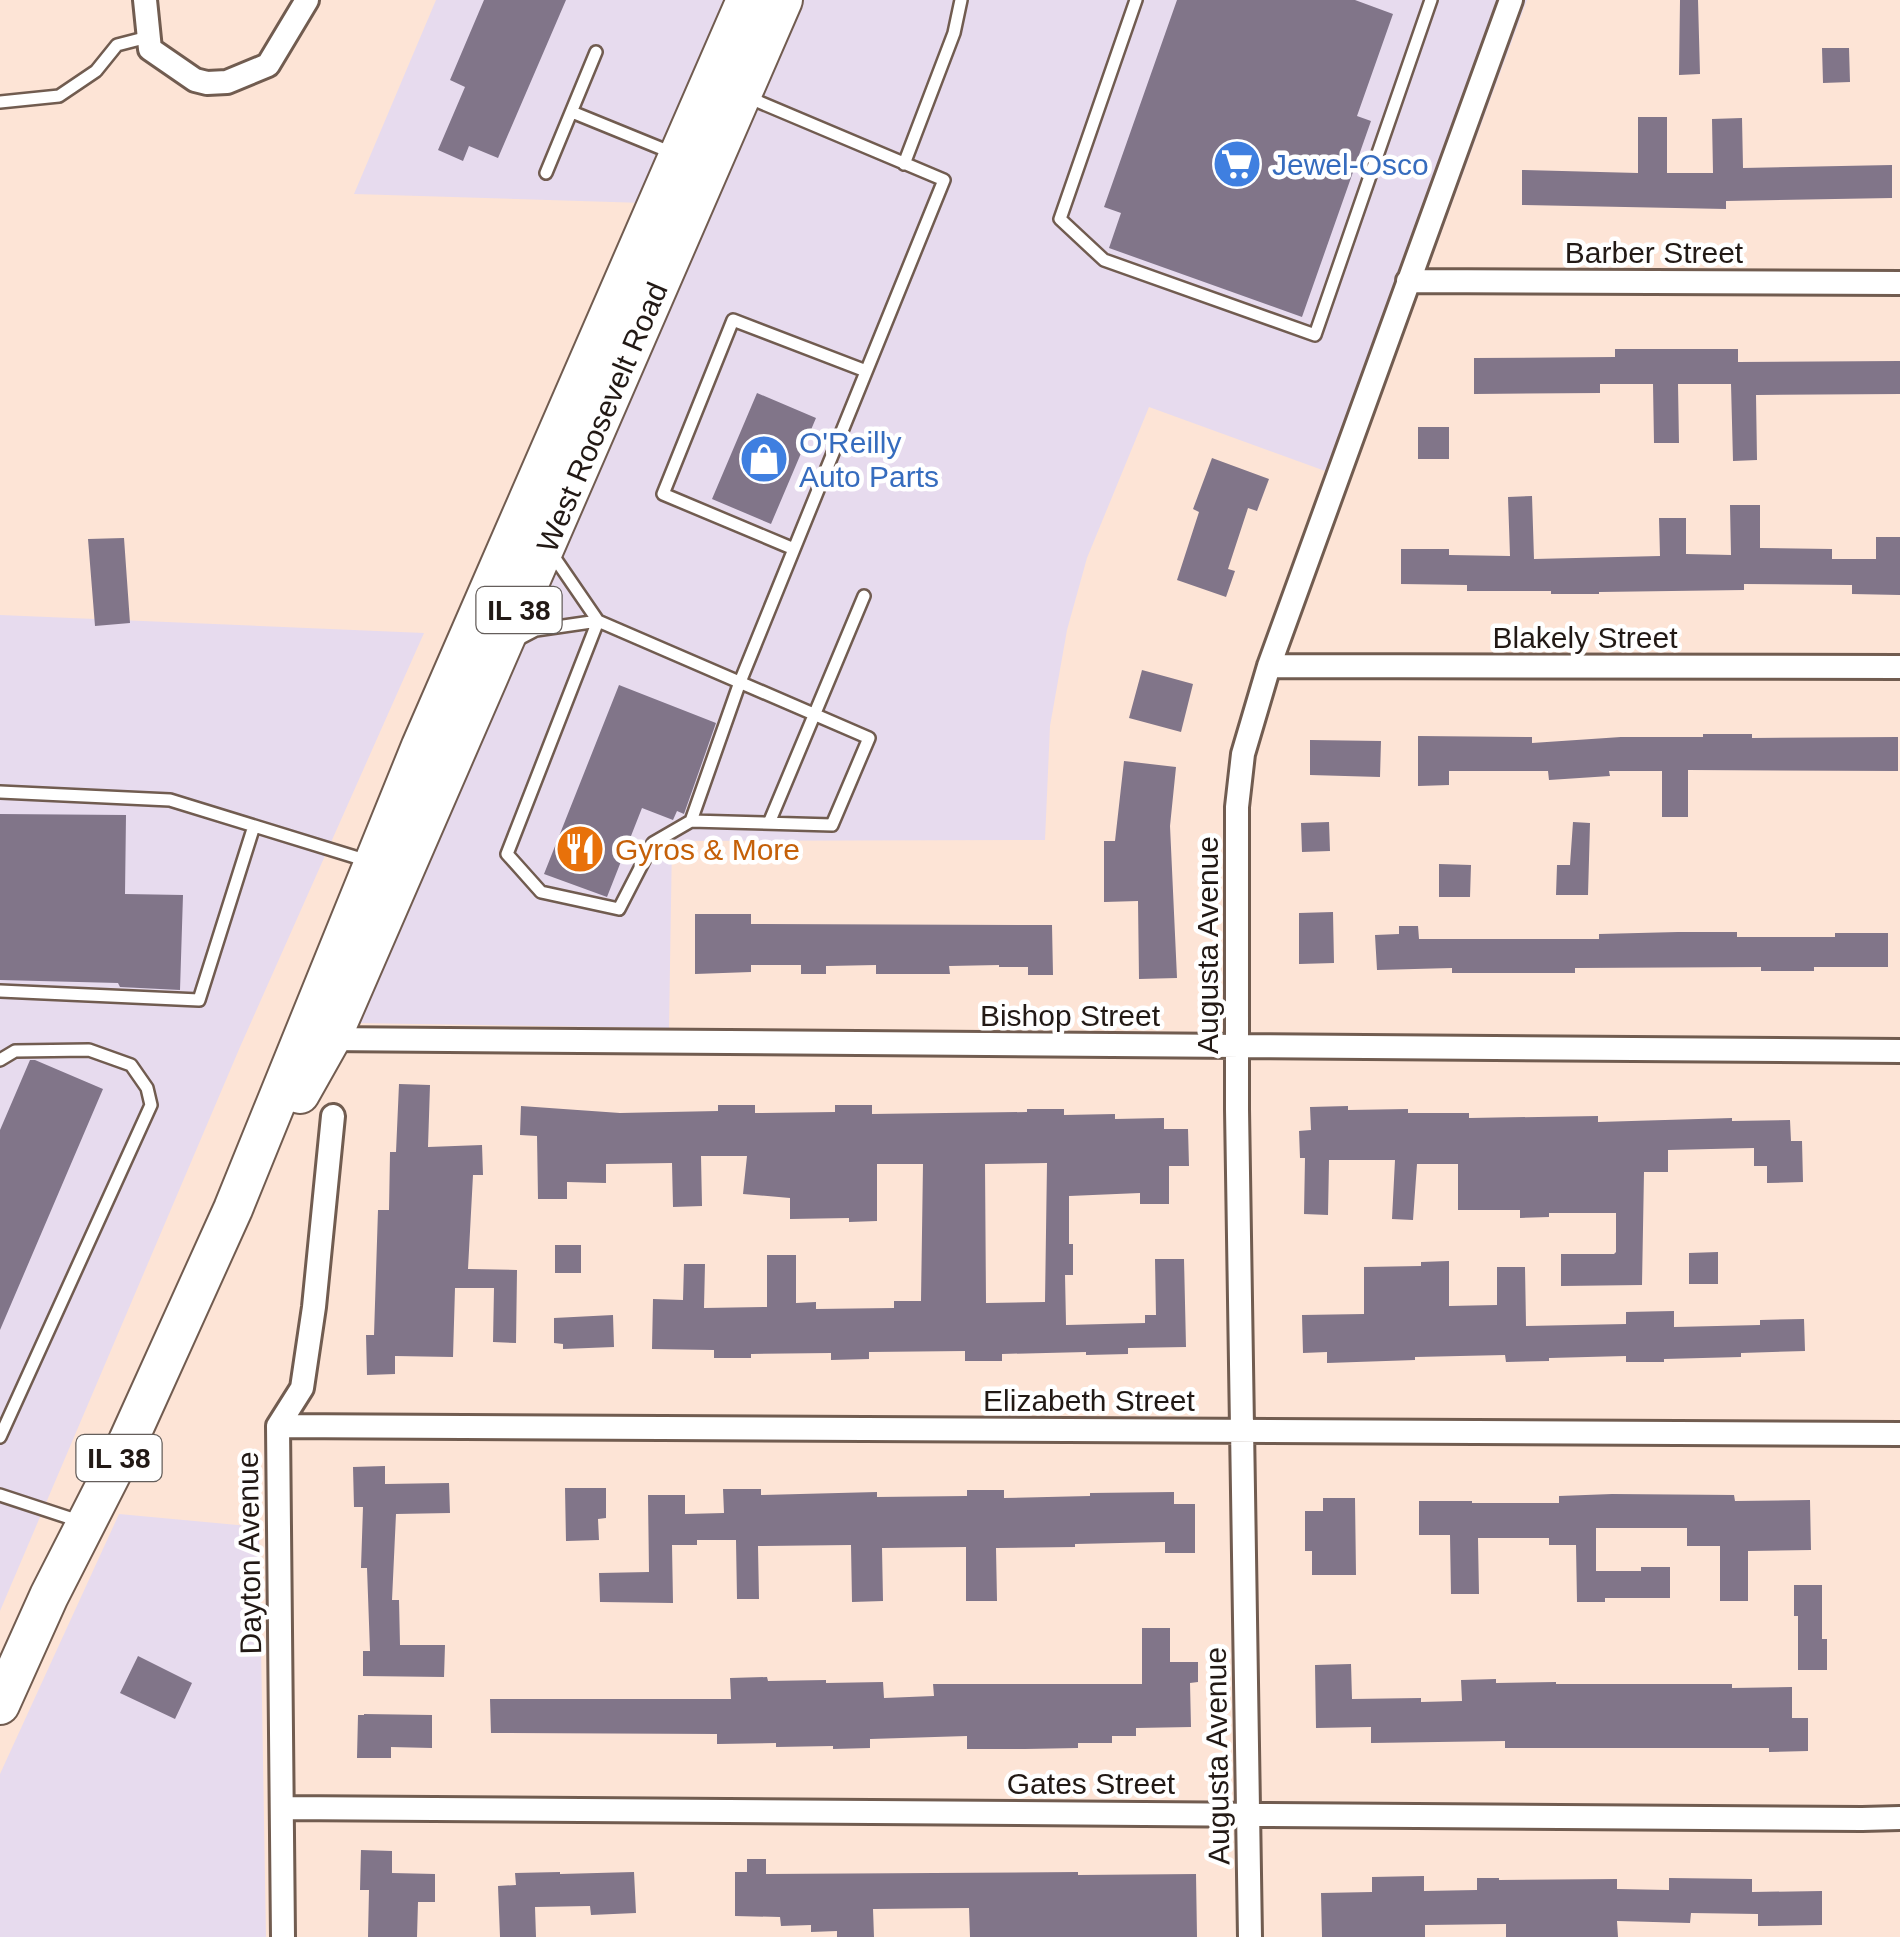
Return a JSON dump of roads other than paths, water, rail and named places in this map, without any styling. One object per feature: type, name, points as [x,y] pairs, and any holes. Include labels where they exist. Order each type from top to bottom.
[{"type":"main road","name":"West Roosevelt Road","points":[[316,1040],[372,862],[746,0]]},
{"type":"main road","name":"West Roosevelt Road","points":[[0,1705],[502,648],[782,0]]},
{"type":"street","points":[[144,0],[150,49],[195,80],[206,83],[227,82],[268,65],[307,0]]},
{"type":"street","name":"Augusta Avenue","points":[[1250,1937],[1236,807],[1243,754],[1269,666],[1511,0]]},
{"type":"street","name":"Barber Street","points":[[1408,281],[1900,282]]},
{"type":"street","name":"Blakely Street","points":[[1269,666],[1900,668]]},
{"type":"street","name":"Bishop Street","points":[[316,1040],[1900,1051]]},
{"type":"street","name":"Dayton Avenue","points":[[283,1937],[278,1426],[302,1388],[333,1116]]},
{"type":"street","name":"Elizabeth Street","points":[[278,1426],[1900,1434]]},
{"type":"street","name":"Gates Street","points":[[282,1808],[1900,1818]]},
{"type":"lane","points":[[904,164],[954,33],[961,0]]},
{"type":"lane","points":[[1136,0],[1060,219],[1104,260],[1315,335],[1432,0]]},
{"type":"lane","points":[[0,102],[59,96],[96,71],[118,45],[148,37]]},
{"type":"lane","points":[[546,173],[596,52]]},
{"type":"lane","points":[[691,821],[740,682],[944,180],[742,95]]},
{"type":"lane","points":[[572,112],[679,156]]},
{"type":"lane","points":[[794,549],[663,494],[733,320],[866,372]]},
{"type":"lane","points":[[546,545],[598,622]]},
{"type":"lane","points":[[769,823],[864,596]]},
{"type":"lane","points":[[502,648],[536,630],[598,622],[870,738],[832,825],[691,821],[653,843],[619,910],[541,892],[508,854],[598,622]]},
{"type":"lane","points":[[0,792],[170,800],[372,862]]},
{"type":"lane","points":[[0,991],[199,1000],[254,826]]},
{"type":"lane","points":[[0,1060],[14,1050],[89,1050],[132,1065],[147,1088],[151,1105],[0,1437]]},
{"type":"lane","points":[[0,1496],[86,1523]]},
{"type":"place","name":"Jewel-Osco","points":[[1237,164]]},
{"type":"place","name":"O'Reilly Auto Parts","points":[[764,459]]},
{"type":"place","name":"Gyros & More","points":[[580,849]]}]
